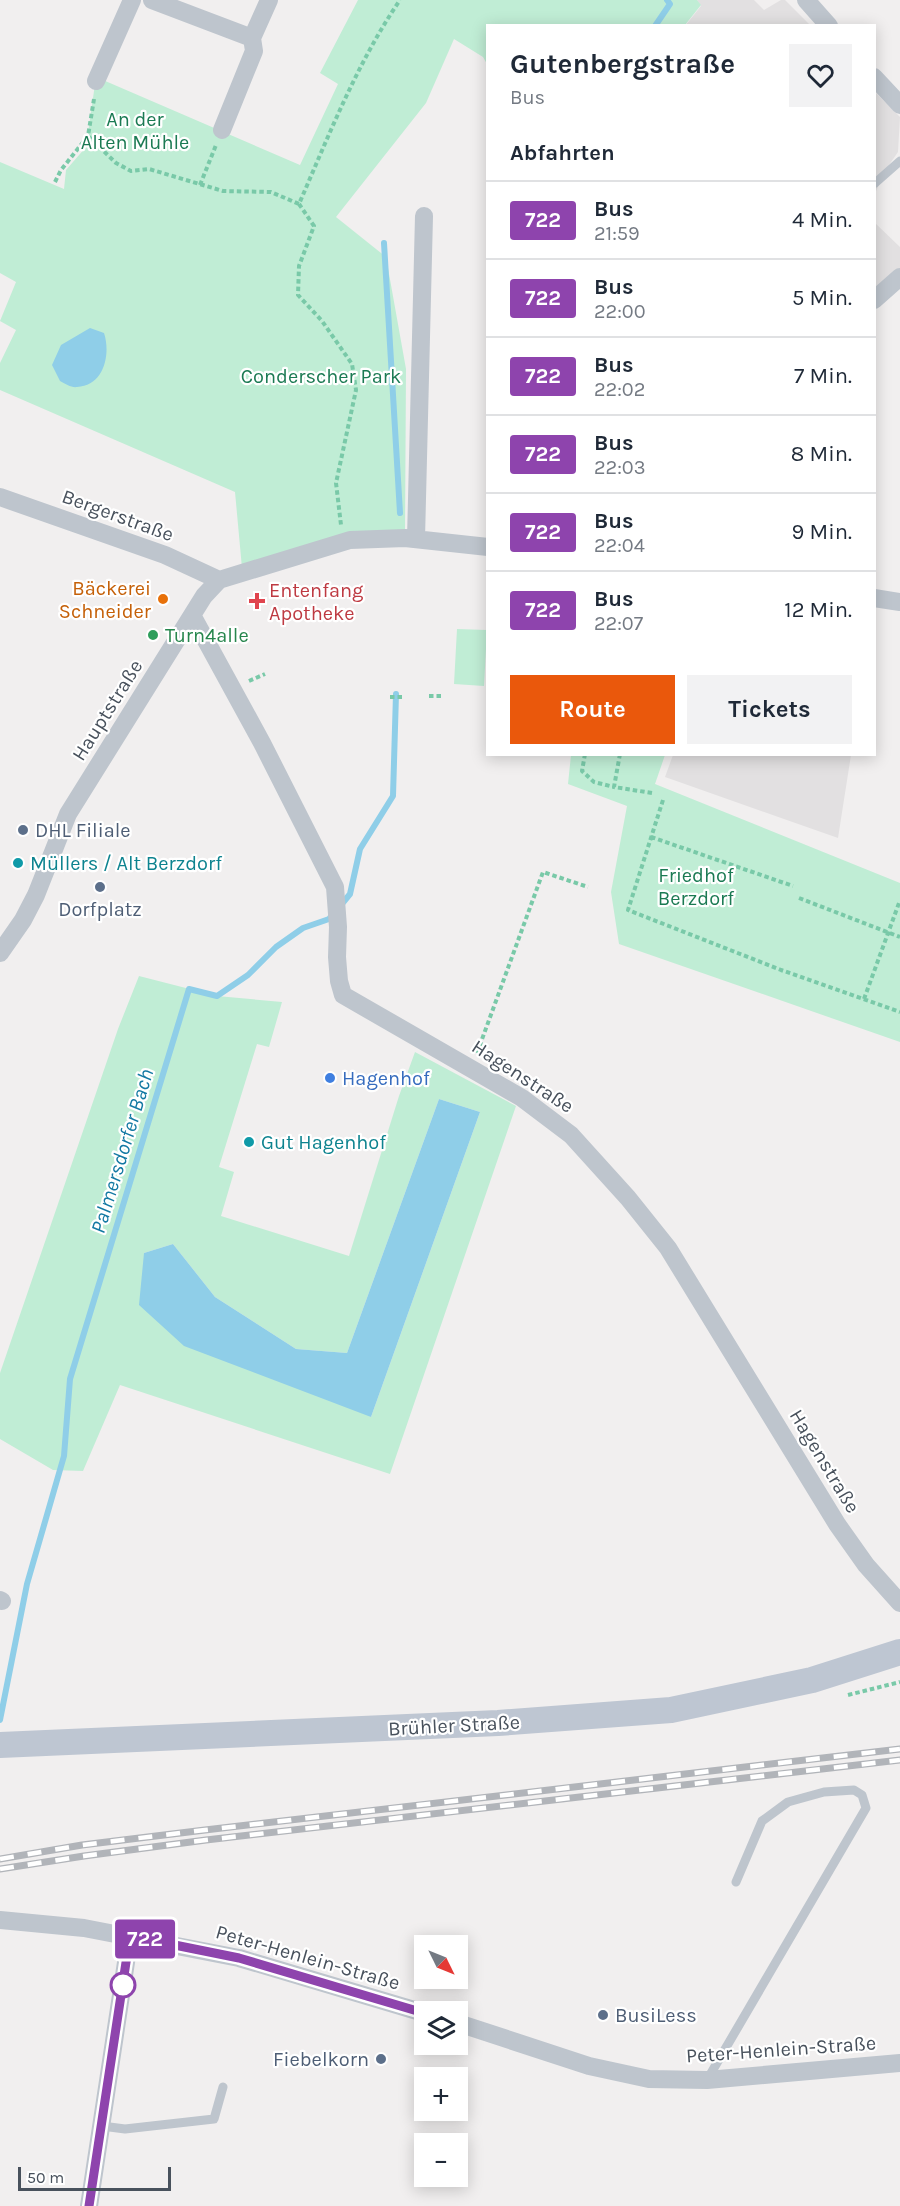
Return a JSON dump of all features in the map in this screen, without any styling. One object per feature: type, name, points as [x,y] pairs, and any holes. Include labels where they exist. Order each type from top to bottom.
[{"type":"main road","name":"Brühler Straße","points":[[0,1745],[498,1723],[671,1710],[812,1680],[900,1652]]},
{"type":"street","points":[[96,81],[132,0]]},
{"type":"street","points":[[152,0],[252,38]]},
{"type":"street","points":[[218,138],[254,51],[252,38],[269,0]]},
{"type":"street","points":[[806,0],[827,24]]},
{"type":"street","points":[[876,78],[900,105]]},
{"type":"street","points":[[416,539],[424,216]]},
{"type":"street","points":[[876,298],[900,277]]},
{"type":"street","name":"Bergerstraße","points":[[0,496],[165,555],[219,580]]},
{"type":"street","points":[[219,580],[343,542],[416,539],[486,548]]},
{"type":"street","name":"Hauptstraße","points":[[1,949],[23,920],[36,895],[68,814],[204,596],[219,580]]},
{"type":"street","points":[[876,598],[900,602]]},
{"type":"street","name":"Hagenstraße","points":[[192,615],[267,753],[335,887],[338,927],[337,957],[343,995],[522,1098],[571,1135],[628,1198],[668,1248],[837,1524],[866,1565],[900,1603]]},
{"type":"street","name":"Peter-Henlein-Straße","points":[[0,1920],[84,1928],[239,1958],[414,2010]]},
{"type":"street","points":[[89,2206],[130,1936]]},
{"type":"street","name":"Peter-Henlein-Straße","points":[[468,2026],[589,2066],[649,2079],[707,2080],[900,2063]]},
{"type":"lane","points":[[876,182],[900,161]]},
{"type":"lane","points":[[707,2080],[866,1808],[862,1795],[854,1790],[824,1792],[788,1802],[762,1821],[736,1882]]},
{"type":"lane","points":[[102,2126],[156,2127],[214,2119],[223,2087]]},
{"type":"path","points":[[298,204],[350,88],[379,30],[399,0]]},
{"type":"path","points":[[55,182],[61,170],[88,135],[96,81]]},
{"type":"path","points":[[88,135],[116,163],[131,171],[149,169],[223,191],[271,192],[298,204],[314,226],[299,266],[298,295],[322,321],[352,364],[356,390],[336,483],[343,542]]},
{"type":"path","points":[[200,185],[218,138]]},
{"type":"path","points":[[429,696],[442,696]]},
{"type":"path","points":[[390,697],[402,697]]},
{"type":"path","points":[[585,756],[582,771],[594,782],[652,793]]},
{"type":"path","points":[[614,787],[620,756]]},
{"type":"path","points":[[663,800],[628,910],[781,970],[900,1012]]},
{"type":"path","points":[[651,837],[792,886]]},
{"type":"path","points":[[472,1068],[543,872],[588,887]]},
{"type":"path","points":[[798,898],[900,938]]},
{"type":"path","points":[[864,999],[899,903]]},
{"type":"shaded area","points":[[697,0],[754,0],[764,10],[785,0],[809,24],[687,24],[701,6]]},
{"type":"shaded area","points":[[876,93],[900,117],[898,152],[876,191]]},
{"type":"shaded area","points":[[876,224],[900,247],[900,277],[876,298]]},
{"type":"shaded area","points":[[673,756],[851,756],[838,838],[665,777]]},
{"type":"green space","points":[[358,0],[697,0],[701,5],[686,24],[486,24],[486,62],[483,57],[454,39],[426,103],[336,217],[386,257],[406,369],[405,535],[242,568],[235,492],[0,390],[0,363],[16,330],[0,321],[16,282],[0,273],[0,162],[64,189],[66,170],[86,147],[96,77],[300,165],[338,84],[320,73]]},
{"type":"green space","points":[[457,629],[486,630],[484,686],[454,684]]},
{"type":"green space","name":"Friedhof Berzdorf","points":[[571,756],[665,756],[655,784],[900,883],[900,1042],[619,944],[611,892],[627,806],[568,784]]},
{"type":"green space","points":[[139,976],[217,996],[282,1002],[269,1047],[257,1044],[219,1167],[234,1172],[221,1216],[349,1256],[415,1052],[516,1106],[390,1474],[120,1385],[83,1471],[53,1470],[0,1439],[0,1373],[118,1029]],"holes":[[[439,1099],[480,1112],[371,1417],[144,1253],[173,1244],[215,1297],[296,1349],[347,1353]]]},
{"type":"water","points":[[90,328],[104,333],[106,359],[94,381],[86,385],[71,386],[60,381],[52,365],[61,345]]},
{"type":"water","points":[[439,1099],[480,1112],[371,1417],[184,1346],[139,1305],[144,1253],[173,1244],[215,1297],[296,1349],[347,1353]]},
{"type":"waterway","name":"Palmersdorfer Bach","points":[[656,24],[670,4],[667,0]]},
{"type":"waterway","name":"Palmersdorfer Bach","points":[[384,243],[400,513]]},
{"type":"waterway","name":"Palmersdorfer Bach","points":[[341,905],[350,894],[360,849],[393,796],[396,694]]},
{"type":"waterway","name":"Palmersdorfer Bach","points":[[0,1720],[27,1584],[64,1456],[70,1379],[189,989],[217,996],[248,975],[276,947],[303,928],[329,919],[332,915]]},
{"type":"railway","points":[[0,1859],[82,1845],[900,1749]]},
{"type":"railway","points":[[0,1869],[206,1840],[900,1760]]},
{"type":"bus line","name":"722","points":[[89,2206],[130,1936],[239,1958],[414,2010]]},
{"type":"place","name":"Bäckerei Schneider","points":[[163,599]]},
{"type":"place","name":"Entenfang Apotheke","points":[[257,601]]},
{"type":"place","name":"Turn4alle","points":[[153,635]]},
{"type":"place","name":"DHL Filiale","points":[[23,830]]},
{"type":"place","name":"Müllers / Alt Berzdorf","points":[[18,863]]},
{"type":"place","name":"Dorfplatz","points":[[100,887]]},
{"type":"place","name":"Hagenhof","points":[[330,1078]]},
{"type":"place","name":"Gut Hagenhof","points":[[249,1142]]},
{"type":"place","name":"BusiLess","points":[[603,2015]]},
{"type":"place","name":"Fiebelkorn","points":[[381,2059]]},
{"type":"park label","name":"An der Alten Mühle","points":[[135,130]]},
{"type":"park label","name":"Conderscher Park","points":[[321,376]]}]
